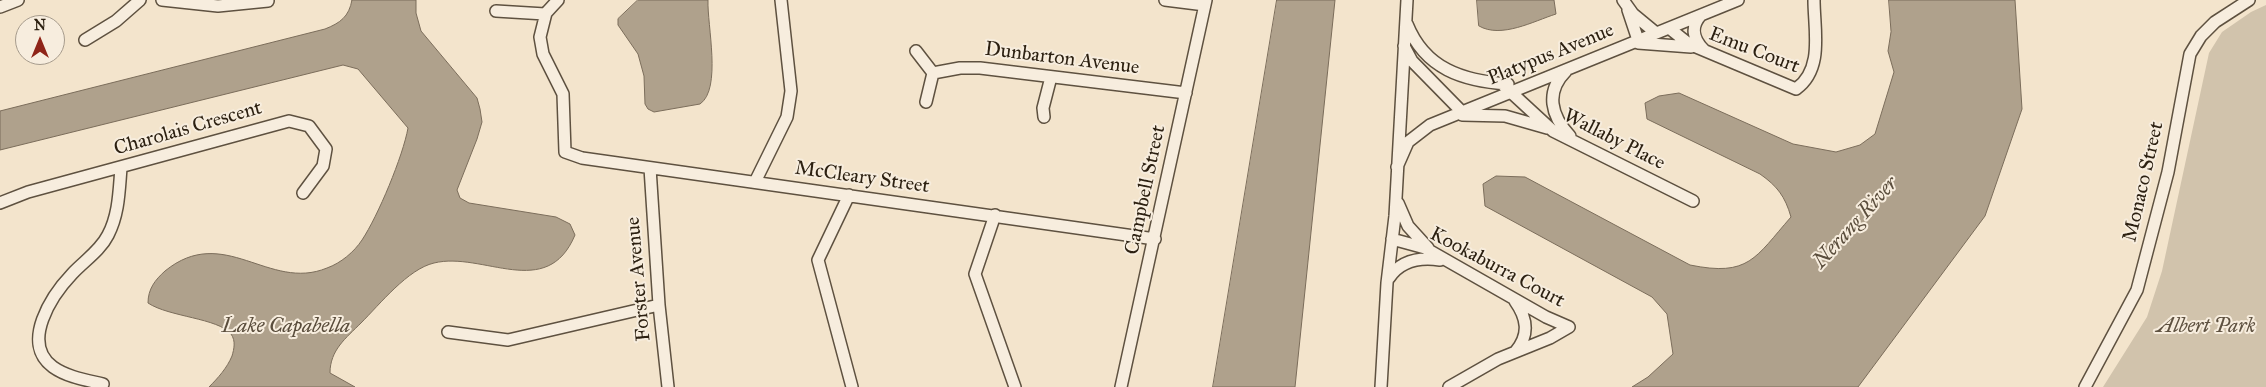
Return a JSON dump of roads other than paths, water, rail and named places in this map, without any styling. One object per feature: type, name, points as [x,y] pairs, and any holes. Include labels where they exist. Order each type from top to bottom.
[{"type":"street","points":[[0,7],[18,0]]},
{"type":"street","points":[[85,40],[116,21],[140,0]]},
{"type":"street","points":[[162,0],[218,6],[268,1]]},
{"type":"street","points":[[496,11],[544,14],[558,0]]},
{"type":"street","points":[[755,182],[787,117],[791,91],[781,0]]},
{"type":"street","points":[[1165,0],[1205,3]]},
{"type":"street","points":[[1381,387],[1407,0]]},
{"type":"street","name":"Platypus Avenue","points":[[1464,113],[1507,88],[1543,79],[1738,0]]},
{"type":"street","name":"Emu Court","points":[[1669,28],[1688,43],[1706,52],[1774,82],[1798,89],[1808,80],[1813,64],[1814,0]]},
{"type":"street","name":"Monaco Street","points":[[2085,387],[2137,290],[2168,172],[2190,54],[2200,38],[2214,22],[2230,10],[2249,0]]},
{"type":"street","name":"Campbell Street","points":[[1121,387],[1155,239],[1205,3]]},
{"type":"street","points":[[1625,4],[1634,42],[1669,44],[1706,52]]},
{"type":"street","points":[[1625,4],[1656,33]]},
{"type":"street","points":[[1705,13],[1696,20],[1693,30],[1698,42],[1706,52]]},
{"type":"street","name":"McCleary Street","points":[[544,14],[539,47],[547,64],[558,78],[563,93],[562,138],[566,152],[582,158],[1155,239]]},
{"type":"street","points":[[1406,20],[1410,34],[1419,48],[1437,64],[1467,78],[1507,88]]},
{"type":"street","points":[[1404,44],[1412,61],[1464,113]]},
{"type":"street","points":[[916,51],[933,73],[926,102]]},
{"type":"street","name":"Dunbarton Avenue","points":[[933,73],[960,68],[980,68],[1186,93]]},
{"type":"street","points":[[1570,68],[1556,81],[1551,103],[1561,127],[1583,146]]},
{"type":"street","points":[[1044,117],[1043,108],[1051,77]]},
{"type":"street","name":"Wallaby Place","points":[[1507,88],[1555,132],[1693,201]]},
{"type":"street","points":[[1397,167],[1401,153],[1411,138],[1424,128],[1450,116],[1464,113],[1506,116],[1526,120],[1555,132]]},
{"type":"street","name":"Charolais Crescent","points":[[0,203],[28,192],[276,124],[296,122],[309,126],[326,149],[323,166],[303,193]]},
{"type":"street","points":[[103,384],[69,375],[54,367],[39,352],[39,342],[44,316],[55,294],[108,236],[116,214],[121,168]]},
{"type":"street","name":"Forster Avenue","points":[[650,168],[659,305],[668,387]]},
{"type":"street","points":[[849,195],[818,260],[852,387]]},
{"type":"street","points":[[1395,197],[1408,226],[1436,254]]},
{"type":"street","points":[[995,215],[975,274],[1015,387]]},
{"type":"street","name":"Kookaburra Court","points":[[1392,239],[1418,245],[1569,327],[1558,335],[1516,351],[1469,374],[1449,387]]},
{"type":"street","points":[[1387,283],[1396,269],[1415,259],[1432,258],[1454,265]]},
{"type":"street","points":[[1509,296],[1521,308],[1526,323],[1524,339],[1516,351]]},
{"type":"street","points":[[448,332],[508,340],[659,305]]},
{"type":"street","points":[[1382,370],[1390,387]]},
{"type":"water","name":"Lake Capabella","points":[[352,0],[416,0],[416,13],[421,31],[477,98],[482,122],[457,190],[460,198],[469,203],[556,217],[570,224],[575,235],[563,255],[548,266],[531,270],[512,270],[453,261],[434,263],[414,272],[386,297],[345,339],[336,351],[330,373],[355,387],[209,387],[222,373],[232,356],[234,348],[233,337],[216,324],[168,312],[148,303],[149,293],[155,281],[165,271],[187,258],[207,254],[227,255],[286,272],[306,273],[327,268],[347,257],[362,240],[382,201],[395,169],[408,128],[358,69],[343,65],[0,150],[0,111],[325,29],[343,19],[349,11]]},
{"type":"water","points":[[638,0],[708,0],[712,71],[707,96],[700,104],[654,112],[648,109],[645,104],[644,76],[638,54],[618,25],[618,19]]},
{"type":"water","points":[[1277,0],[1335,0],[1295,387],[1213,387]]},
{"type":"water","points":[[1477,0],[1554,0],[1556,14],[1518,28],[1497,31],[1488,30],[1479,26]]},
{"type":"water","name":"Nerang River","points":[[1889,0],[2015,0],[2022,109],[1985,216],[1858,387],[1632,387],[1648,377],[1673,354],[1667,314],[1652,297],[1485,206],[1483,184],[1496,176],[1525,177],[1690,265],[1710,268],[1738,266],[1749,261],[1759,253],[1791,217],[1783,197],[1776,187],[1760,174],[1647,119],[1645,103],[1659,96],[1679,93],[1793,144],[1836,152],[1860,145],[1875,134],[1894,72],[1888,51],[1891,32]]},
{"type":"park label","name":"Albert Park","points":[[2206,327]]}]
